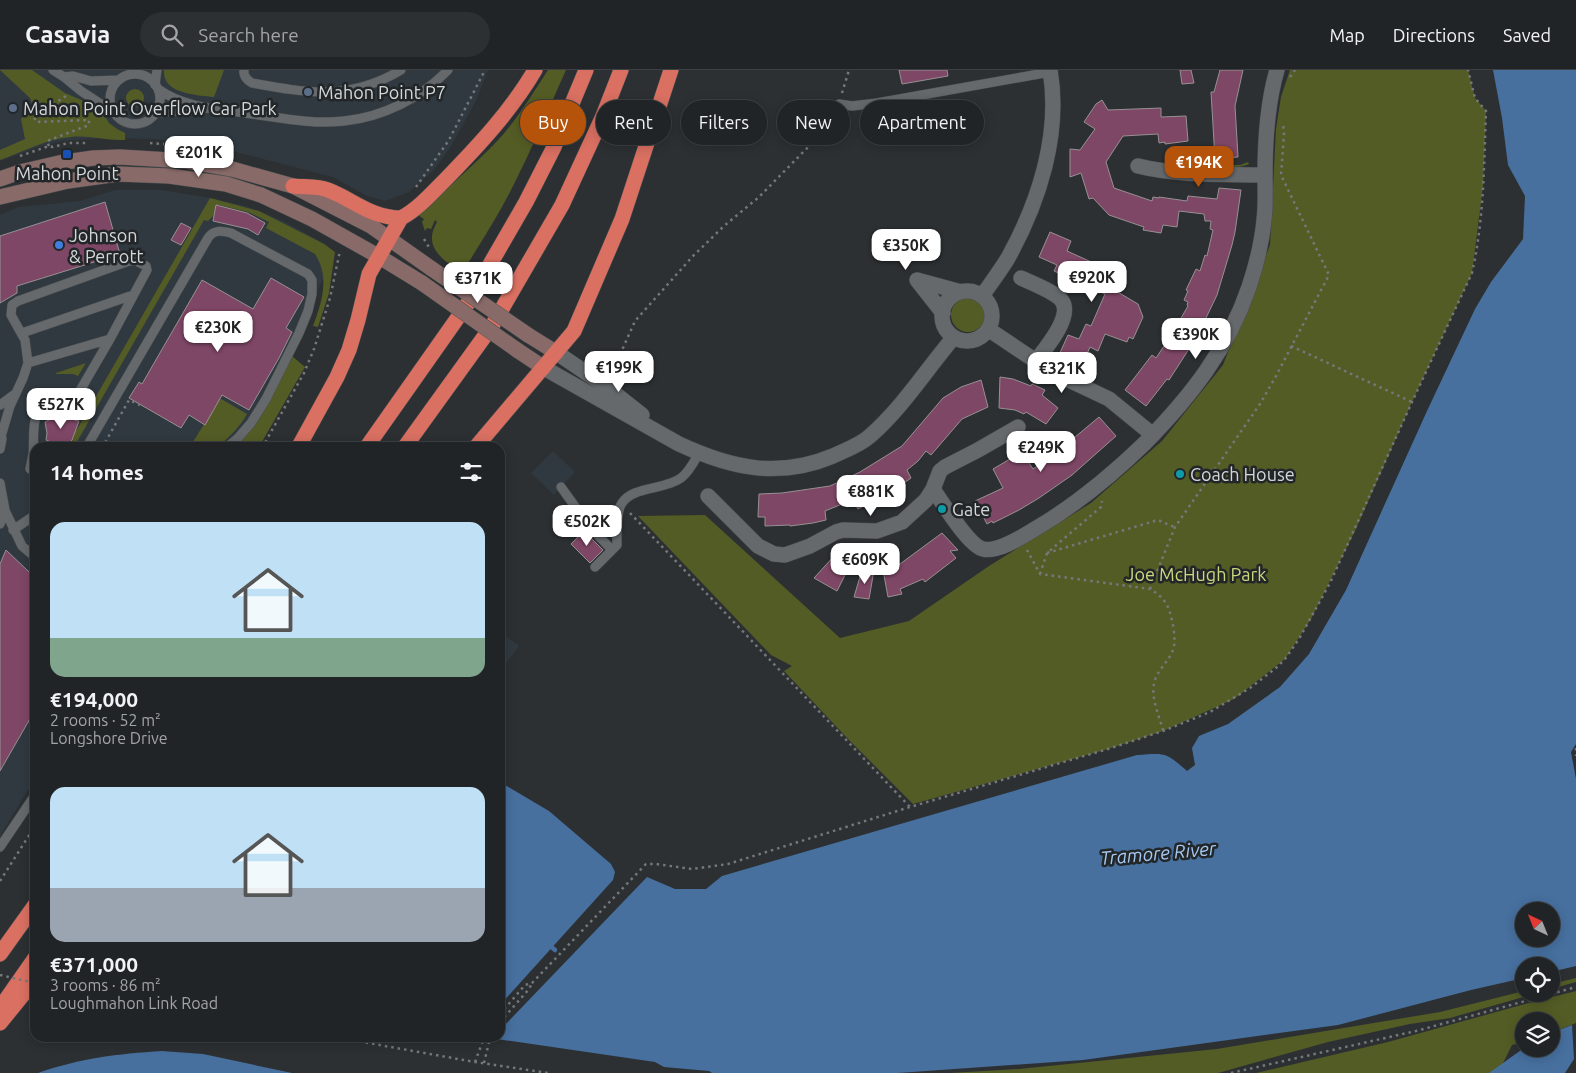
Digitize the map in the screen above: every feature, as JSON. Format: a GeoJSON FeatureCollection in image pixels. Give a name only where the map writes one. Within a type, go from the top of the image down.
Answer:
{"type":"FeatureCollection","features":[{"type":"Feature","properties":{"kind":"highway"},"geometry":{"type":"LineString","coordinates":[[292,186],[326,189],[375,214],[389,218],[401,218],[409,214],[430,195],[482,141],[519,95],[536,70]]}},
{"type":"Feature","properties":{"kind":"highway"},"geometry":{"type":"LineString","coordinates":[[370,442],[466,306],[526,202],[554,147],[586,70]]}},
{"type":"Feature","properties":{"kind":"highway"},"geometry":{"type":"LineString","coordinates":[[408,442],[492,326],[562,205],[603,116],[621,70]]}},
{"type":"Feature","properties":{"kind":"highway"},"geometry":{"type":"LineString","coordinates":[[480,442],[574,331],[622,219],[671,70]]}},
{"type":"Feature","properties":{"kind":"highway"},"geometry":{"type":"LineString","coordinates":[[301,442],[322,406],[349,350],[367,279],[378,256],[401,218]]}},
{"type":"Feature","properties":{"kind":"highway"},"geometry":{"type":"LineString","coordinates":[[19,926],[30,907]]}},
{"type":"Feature","properties":{"kind":"highway"},"geometry":{"type":"LineString","coordinates":[[0,954],[30,912]]}},
{"type":"Feature","properties":{"kind":"highway"},"geometry":{"type":"LineString","coordinates":[[0,1008],[30,965]]}},
{"type":"Feature","properties":{"kind":"highway"},"geometry":{"type":"LineString","coordinates":[[0,1024],[30,988]]}},
{"type":"Feature","properties":{"kind":"main road"},"geometry":{"type":"LineString","coordinates":[[0,179],[20,172],[59,163],[93,158],[128,157],[187,161],[232,170],[292,186],[364,222],[389,237],[528,335],[557,353]]}},
{"type":"Feature","properties":{"kind":"main road"},"geometry":{"type":"LineString","coordinates":[[0,197],[68,181],[118,174],[189,178],[226,184],[261,195],[312,219],[378,256],[422,283],[544,368]]}},
{"type":"Feature","properties":{"kind":"street"},"geometry":{"type":"LineString","coordinates":[[933,489],[976,546],[983,550],[993,549],[1020,538],[1064,512],[1102,482],[1153,435],[1189,395],[1218,354],[1242,306],[1258,254],[1264,221],[1269,107],[1277,70]]}},
{"type":"Feature","properties":{"kind":"street"},"geometry":{"type":"LineString","coordinates":[[982,296],[1016,242],[1042,179],[1049,150],[1052,125],[1053,98],[1050,71]]}},
{"type":"Feature","properties":{"kind":"street"},"geometry":{"type":"LineString","coordinates":[[1138,166],[1156,170],[1189,173],[1265,175]]}},
{"type":"Feature","properties":{"kind":"street"},"geometry":{"type":"LineString","coordinates":[[1022,278],[1057,296],[1062,301],[1064,307],[1064,316],[1061,323],[1036,362]]}},
{"type":"Feature","properties":{"kind":"street"},"geometry":{"type":"LineString","coordinates":[[942,313],[917,280],[961,292]]}},
{"type":"Feature","properties":{"kind":"street"},"geometry":{"type":"LineString","coordinates":[[968,291],[982,296],[992,315],[988,329],[983,335],[970,340],[954,337],[945,328],[943,321],[942,313],[944,306],[954,295],[961,292],[968,291]]}},
{"type":"Feature","properties":{"kind":"street"},"geometry":{"type":"LineString","coordinates":[[988,329],[1036,362],[1062,377],[1109,399],[1153,435]]}},
{"type":"Feature","properties":{"kind":"street"},"geometry":{"type":"LineString","coordinates":[[544,368],[678,444],[729,464],[776,468],[812,463],[847,450],[868,437],[890,416],[954,337]]}},
{"type":"Feature","properties":{"kind":"street"},"geometry":{"type":"LineString","coordinates":[[557,353],[604,385],[678,444]]}},
{"type":"Feature","properties":{"kind":"street"},"geometry":{"type":"LineString","coordinates":[[708,496],[758,546],[774,554],[785,555],[810,546],[843,530],[877,532],[902,522],[917,510],[933,489],[940,471],[1018,427]]}},
{"type":"Feature","properties":{"kind":"lane"},"geometry":{"type":"LineString","coordinates":[[53,70],[113,112],[119,119],[126,123],[134,124],[143,123],[150,119],[156,113],[159,106],[160,99],[151,79],[132,72],[119,80],[111,91],[110,98],[113,112]]}},
{"type":"Feature","properties":{"kind":"lane"},"geometry":{"type":"LineString","coordinates":[[156,87],[157,70]]}},
{"type":"Feature","properties":{"kind":"lane"},"geometry":{"type":"LineString","coordinates":[[244,70],[247,79],[252,83],[329,93],[358,89],[401,70]]}},
{"type":"Feature","properties":{"kind":"lane"},"geometry":{"type":"LineString","coordinates":[[156,87],[175,99],[212,108],[303,120],[343,122],[374,116],[398,106],[429,87],[448,70]]}},
{"type":"Feature","properties":{"kind":"lane"},"geometry":{"type":"LineString","coordinates":[[850,106],[877,103],[1050,71]]}},
{"type":"Feature","properties":{"kind":"lane"},"geometry":{"type":"LineString","coordinates":[[64,78],[73,76],[91,81],[119,80]]}},
{"type":"Feature","properties":{"kind":"lane"},"geometry":{"type":"LineString","coordinates":[[156,113],[212,108]]}},
{"type":"Feature","properties":{"kind":"lane"},"geometry":{"type":"LineString","coordinates":[[89,442],[208,238],[211,234],[222,231],[231,233],[308,274],[312,280],[308,311],[299,333],[266,399],[245,430],[232,442]]}},
{"type":"Feature","properties":{"kind":"lane"},"geometry":{"type":"LineString","coordinates":[[0,449],[1,431],[28,363],[27,347],[22,333],[11,315],[12,305],[18,301],[129,261],[142,263],[146,266],[147,270],[78,394],[69,399],[52,401],[46,404],[36,415],[33,442]]}},
{"type":"Feature","properties":{"kind":"lane"},"geometry":{"type":"LineString","coordinates":[[22,333],[133,295]]}},
{"type":"Feature","properties":{"kind":"lane"},"geometry":{"type":"LineString","coordinates":[[28,363],[110,339]]}},
{"type":"Feature","properties":{"kind":"lane"},"geometry":{"type":"LineString","coordinates":[[0,405],[16,394]]}},
{"type":"Feature","properties":{"kind":"lane"},"geometry":{"type":"LineString","coordinates":[[594,567],[616,545],[621,503],[628,496],[674,483],[682,478],[699,453]]}},
{"type":"Feature","properties":{"kind":"lane"},"geometry":{"type":"LineString","coordinates":[[0,483],[5,510],[0,524]]}},
{"type":"Feature","properties":{"kind":"lane"},"geometry":{"type":"LineString","coordinates":[[561,487],[589,526],[612,550]]}},
{"type":"Feature","properties":{"kind":"lane"},"geometry":{"type":"LineString","coordinates":[[0,500],[13,530],[30,553]]}},
{"type":"Feature","properties":{"kind":"lane"},"geometry":{"type":"LineString","coordinates":[[13,530],[30,518]]}},
{"type":"Feature","properties":{"kind":"lane"},"geometry":{"type":"LineString","coordinates":[[0,847],[30,802]]}},
{"type":"Feature","properties":{"kind":"path"},"geometry":{"type":"LineString","coordinates":[[414,192],[449,140],[485,70]]}},
{"type":"Feature","properties":{"kind":"path"},"geometry":{"type":"LineString","coordinates":[[840,100],[849,70]]}},
{"type":"Feature","properties":{"kind":"path"},"geometry":{"type":"LineString","coordinates":[[1288,84],[1295,70]]}},
{"type":"Feature","properties":{"kind":"path"},"geometry":{"type":"LineString","coordinates":[[505,1016],[532,983],[646,864],[692,869],[728,864],[910,807],[1108,749],[1210,712],[1234,699],[1267,676],[1285,659],[1303,632],[1330,583],[1412,402],[1466,290],[1472,273],[1476,256],[1483,190],[1486,111],[1475,98],[1468,70]]}},
{"type":"Feature","properties":{"kind":"path"},"geometry":{"type":"LineString","coordinates":[[14,159],[49,146],[47,141],[90,124],[89,120],[36,122],[34,117],[70,93],[64,89]]}},
{"type":"Feature","properties":{"kind":"path"},"geometry":{"type":"LineString","coordinates":[[1150,588],[1175,527],[1260,404],[1328,275],[1281,175],[1284,134],[1282,121]]}},
{"type":"Feature","properties":{"kind":"path"},"geometry":{"type":"LineString","coordinates":[[604,385],[635,321],[711,238],[760,197],[810,145]]}},
{"type":"Feature","properties":{"kind":"path"},"geometry":{"type":"LineString","coordinates":[[265,442],[304,373],[314,349],[330,298],[340,251],[346,238]]}},
{"type":"Feature","properties":{"kind":"path"},"geometry":{"type":"LineString","coordinates":[[1291,346],[1412,402]]}},
{"type":"Feature","properties":{"kind":"path"},"geometry":{"type":"LineString","coordinates":[[105,442],[129,400],[140,405]]}},
{"type":"Feature","properties":{"kind":"path"},"geometry":{"type":"LineString","coordinates":[[1040,574],[1047,553],[1101,507],[1102,482]]}},
{"type":"Feature","properties":{"kind":"path"},"geometry":{"type":"LineString","coordinates":[[621,503],[910,807]]}},
{"type":"Feature","properties":{"kind":"path"},"geometry":{"type":"LineString","coordinates":[[1047,553],[1158,520],[1175,527]]}},
{"type":"Feature","properties":{"kind":"path"},"geometry":{"type":"LineString","coordinates":[[1020,538],[1040,574]]}},
{"type":"Feature","properties":{"kind":"path"},"geometry":{"type":"LineString","coordinates":[[1040,574],[1150,588],[1163,599],[1167,606],[1175,640],[1174,649],[1155,677],[1153,688],[1156,708],[1163,730]]}},
{"type":"Feature","properties":{"kind":"path"},"geometry":{"type":"LineString","coordinates":[[1576,748],[1576,756]]}},
{"type":"Feature","properties":{"kind":"path"},"geometry":{"type":"LineString","coordinates":[[0,881],[30,834]]}},
{"type":"Feature","properties":{"kind":"path"},"geometry":{"type":"LineString","coordinates":[[0,975],[30,981]]}},
{"type":"Feature","properties":{"kind":"path"},"geometry":{"type":"LineString","coordinates":[[505,1008],[525,985],[532,983]]}},
{"type":"Feature","properties":{"kind":"path"},"geometry":{"type":"LineString","coordinates":[[1560,991],[1576,987]]}},
{"type":"Feature","properties":{"kind":"path"},"geometry":{"type":"LineString","coordinates":[[1231,1073],[1416,1031],[1522,1002]]}},
{"type":"Feature","properties":{"kind":"path"},"geometry":{"type":"LineString","coordinates":[[362,1042],[548,1073]]}},
{"type":"Feature","properties":{"kind":"path"},"geometry":{"type":"LineString","coordinates":[[475,1062],[482,1042]]}},
{"type":"Feature","properties":{"kind":"path"},"geometry":{"type":"LineString","coordinates":[[484,1063],[489,1042]]}},
{"type":"Feature","properties":{"kind":"shaded area","name":"Mahon Point"},"geometry":{"type":"Polygon","coordinates":[[[0,70],[488,70],[476,101],[450,148],[433,171],[409,192],[385,201],[367,196],[333,177],[200,143],[153,139],[105,138],[63,141],[41,146],[0,161],[0,70]]]}},
{"type":"Feature","properties":{"kind":"shaded area"},"geometry":{"type":"Polygon","coordinates":[[[115,190],[162,190],[246,206],[283,221],[327,245],[330,264],[308,311],[239,442],[30,442],[30,786],[0,836],[0,215],[18,207],[80,201],[115,190]]]}},
{"type":"Feature","properties":{"kind":"shaded area"},"geometry":{"type":"Polygon","coordinates":[[[553,451],[575,472],[554,495],[531,473],[553,451]]]}},
{"type":"Feature","properties":{"kind":"shaded area"},"geometry":{"type":"Polygon","coordinates":[[[505,636],[519,646],[505,662],[505,636]]]}},
{"type":"Feature","properties":{"kind":"green space"},"geometry":{"type":"Polygon","coordinates":[[[0,70],[32,70],[65,93],[93,105],[104,115],[109,123],[125,133],[125,140],[84,137],[62,138],[0,160],[0,150],[25,139],[21,119],[32,104],[30,98],[0,70]]]}},
{"type":"Feature","properties":{"kind":"green space"},"geometry":{"type":"Polygon","coordinates":[[[164,70],[224,70],[214,97],[190,94],[174,89],[165,78],[164,70]]]}},
{"type":"Feature","properties":{"kind":"green space"},"geometry":{"type":"Polygon","coordinates":[[[548,70],[566,70],[552,100],[528,100],[548,70]]]}},
{"type":"Feature","properties":{"kind":"green space","name":"Joe McHugh Park"},"geometry":{"type":"Polygon","coordinates":[[[1290,70],[1468,70],[1475,98],[1486,111],[1483,186],[1472,273],[1355,531],[1311,619],[1285,659],[1234,699],[1163,731],[1108,749],[913,804],[784,671],[792,666],[771,655],[638,516],[705,515],[840,638],[909,621],[989,566],[1091,503],[1162,441],[1223,365],[1270,245],[1276,129],[1281,97],[1290,70]]]}},
{"type":"Feature","properties":{"kind":"green space"},"geometry":{"type":"Polygon","coordinates":[[[131,89],[139,89],[144,94],[142,105],[131,107],[126,102],[126,94],[131,89]]]}},
{"type":"Feature","properties":{"kind":"green space"},"geometry":{"type":"Polygon","coordinates":[[[520,112],[520,145],[532,145],[511,190],[462,273],[442,258],[435,249],[432,235],[437,222],[435,220],[431,229],[427,228],[425,231],[422,222],[424,219],[418,215],[480,159],[520,112]]]}},
{"type":"Feature","properties":{"kind":"green space"},"geometry":{"type":"Polygon","coordinates":[[[1248,162],[1249,164],[1244,166],[1228,168],[1187,166],[1187,164],[1240,165],[1248,162]]]}},
{"type":"Feature","properties":{"kind":"green space"},"geometry":{"type":"Polygon","coordinates":[[[210,198],[259,211],[324,244],[335,252],[329,293],[318,327],[313,326],[323,290],[320,263],[315,254],[266,228],[269,222],[248,212],[218,205],[213,216],[208,221],[204,220],[77,442],[69,442],[210,198]]]}},
{"type":"Feature","properties":{"kind":"green space"},"geometry":{"type":"Polygon","coordinates":[[[968,298],[980,303],[985,315],[980,327],[968,332],[956,327],[951,315],[956,303],[968,298]]]}},
{"type":"Feature","properties":{"kind":"green space"},"geometry":{"type":"Polygon","coordinates":[[[292,356],[305,367],[262,442],[237,442],[292,356]]]}},
{"type":"Feature","properties":{"kind":"green space"},"geometry":{"type":"Polygon","coordinates":[[[86,363],[78,376],[73,374],[56,374],[56,373],[86,363]]]}},
{"type":"Feature","properties":{"kind":"green space"},"geometry":{"type":"Polygon","coordinates":[[[220,399],[247,414],[234,432],[223,442],[193,442],[220,399]]]}},
{"type":"Feature","properties":{"kind":"green space"},"geometry":{"type":"Polygon","coordinates":[[[1576,978],[1576,982],[1560,986],[1560,982],[1576,978]]]}},
{"type":"Feature","properties":{"kind":"green space"},"geometry":{"type":"Polygon","coordinates":[[[1576,991],[1576,1023],[1560,1029],[1560,1012],[1515,1012],[1515,1044],[1512,1045],[1497,1073],[1256,1073],[1388,1042],[1533,1002],[1560,1002],[1560,995],[1576,991]]]}},
{"type":"Feature","properties":{"kind":"green space"},"geometry":{"type":"Polygon","coordinates":[[[1515,993],[1515,999],[1450,1018],[1410,1024],[1328,1042],[1218,1073],[950,1073],[1019,1069],[1217,1049],[1440,1012],[1515,993]]]}},
{"type":"Feature","properties":{"kind":"water","name":"Tramore River"},"geometry":{"type":"Polygon","coordinates":[[[1493,70],[1576,70],[1576,744],[1571,752],[1576,779],[1576,966],[1560,970],[1560,957],[1515,957],[1515,980],[1338,1025],[1083,1060],[898,1073],[712,1073],[709,1071],[664,1067],[655,1062],[505,1040],[505,1025],[647,877],[675,889],[706,889],[722,876],[1137,755],[1165,755],[1187,771],[1195,765],[1192,748],[1199,736],[1228,724],[1280,687],[1309,654],[1346,590],[1475,309],[1491,282],[1523,239],[1525,196],[1508,165],[1493,70]]]}},
{"type":"Feature","properties":{"kind":"water"},"geometry":{"type":"Polygon","coordinates":[[[505,785],[549,811],[611,864],[615,872],[613,880],[505,999],[505,785]]]}},
{"type":"Feature","properties":{"kind":"water"},"geometry":{"type":"Polygon","coordinates":[[[1572,1025],[1574,1059],[1565,1073],[1489,1073],[1515,1054],[1515,1057],[1560,1057],[1560,1030],[1572,1025]]]}},
{"type":"Feature","properties":{"kind":"water"},"geometry":{"type":"Polygon","coordinates":[[[162,1051],[203,1054],[292,1073],[38,1073],[99,1058],[162,1051]]]}},
{"type":"Feature","properties":{"kind":"building"},"geometry":{"type":"Polygon","coordinates":[[[899,70],[947,70],[948,76],[902,84],[899,70]]]}},
{"type":"Feature","properties":{"kind":"building"},"geometry":{"type":"Polygon","coordinates":[[[1180,70],[1191,70],[1194,83],[1182,84],[1180,70]]]}},
{"type":"Feature","properties":{"kind":"building"},"geometry":{"type":"Polygon","coordinates":[[[1220,70],[1243,70],[1235,106],[1238,157],[1215,159],[1211,92],[1214,92],[1220,70]]]}},
{"type":"Feature","properties":{"kind":"building"},"geometry":{"type":"Polygon","coordinates":[[[1102,100],[1108,110],[1161,108],[1161,117],[1186,116],[1188,141],[1165,144],[1165,142],[1159,143],[1158,134],[1123,136],[1106,162],[1114,188],[1152,201],[1153,197],[1187,201],[1188,196],[1217,199],[1219,188],[1241,190],[1235,232],[1217,295],[1206,320],[1189,349],[1169,380],[1167,379],[1146,406],[1125,390],[1152,355],[1156,358],[1188,306],[1188,302],[1184,300],[1188,291],[1186,290],[1196,269],[1200,271],[1205,255],[1207,256],[1213,230],[1210,229],[1211,221],[1205,221],[1204,214],[1179,211],[1177,227],[1163,225],[1161,233],[1143,230],[1144,227],[1109,215],[1093,198],[1089,199],[1081,173],[1070,177],[1070,149],[1080,150],[1095,129],[1084,122],[1096,104],[1102,100]]]}},
{"type":"Feature","properties":{"kind":"building","name":"Johnson & Perrott"},"geometry":{"type":"Polygon","coordinates":[[[105,202],[120,254],[17,286],[17,293],[0,303],[0,236],[105,202]]]}},
{"type":"Feature","properties":{"kind":"building"},"geometry":{"type":"Polygon","coordinates":[[[216,205],[247,213],[265,223],[258,235],[248,229],[213,221],[216,205]]]}},
{"type":"Feature","properties":{"kind":"building"},"geometry":{"type":"Polygon","coordinates":[[[181,223],[191,228],[181,245],[171,240],[181,223]]]}},
{"type":"Feature","properties":{"kind":"building"},"geometry":{"type":"Polygon","coordinates":[[[1050,232],[1071,241],[1067,251],[1098,265],[1092,277],[1138,304],[1143,317],[1133,339],[1129,337],[1127,342],[1105,334],[1098,351],[1090,347],[1080,370],[1068,365],[1070,361],[1059,355],[1068,335],[1079,339],[1086,324],[1091,326],[1105,294],[1054,271],[1057,265],[1039,257],[1050,232]]]}},
{"type":"Feature","properties":{"kind":"building"},"geometry":{"type":"Polygon","coordinates":[[[271,278],[304,297],[286,328],[292,332],[249,410],[222,395],[205,425],[189,415],[181,428],[129,398],[139,382],[142,384],[202,280],[253,309],[271,278]]]}},
{"type":"Feature","properties":{"kind":"building"},"geometry":{"type":"Polygon","coordinates":[[[1000,377],[1013,379],[1031,386],[1032,384],[1045,390],[1042,395],[1058,408],[1046,424],[1026,412],[1024,414],[1015,410],[999,408],[1000,377]]]}},
{"type":"Feature","properties":{"kind":"building"},"geometry":{"type":"Polygon","coordinates":[[[981,380],[988,407],[962,419],[931,455],[926,451],[907,470],[911,478],[897,488],[858,509],[853,501],[825,511],[826,520],[813,523],[790,526],[765,526],[765,517],[758,517],[759,494],[782,493],[830,486],[860,472],[902,446],[943,398],[961,387],[981,380]]]}},
{"type":"Feature","properties":{"kind":"building"},"geometry":{"type":"Polygon","coordinates":[[[63,413],[71,419],[79,421],[70,442],[51,442],[46,440],[45,422],[63,413]]]}},
{"type":"Feature","properties":{"kind":"building"},"geometry":{"type":"Polygon","coordinates":[[[1099,417],[1116,436],[1072,475],[1039,498],[993,523],[992,521],[987,524],[975,501],[1003,488],[993,469],[1022,452],[1033,469],[1056,453],[1099,417]]]}},
{"type":"Feature","properties":{"kind":"building"},"geometry":{"type":"Polygon","coordinates":[[[584,531],[603,550],[590,563],[571,544],[584,531]]]}},
{"type":"Feature","properties":{"kind":"building"},"geometry":{"type":"Polygon","coordinates":[[[942,533],[958,550],[950,551],[956,558],[925,582],[923,579],[900,589],[902,594],[888,597],[883,570],[900,564],[942,533]]]}},
{"type":"Feature","properties":{"kind":"building"},"geometry":{"type":"Polygon","coordinates":[[[6,550],[30,572],[30,719],[0,771],[0,564],[6,550]]]}},
{"type":"Feature","properties":{"kind":"building"},"geometry":{"type":"Polygon","coordinates":[[[835,555],[850,565],[837,591],[814,578],[835,555]]]}},
{"type":"Feature","properties":{"kind":"building"},"geometry":{"type":"Polygon","coordinates":[[[862,570],[874,570],[869,599],[854,597],[862,570]]]}},
{"type":"Feature","properties":{"kind":"waterway"},"geometry":{"type":"LineString","coordinates":[[548,944],[555,950]]}},
{"type":"Feature","properties":{"kind":"place","name":"Mahon Point P7"},"geometry":{"type":"Point","coordinates":[308,92]}},
{"type":"Feature","properties":{"kind":"place","name":"Mahon Point Overflow Car Park"},"geometry":{"type":"Point","coordinates":[13,108]}},
{"type":"Feature","properties":{"kind":"place","name":"Mahon Point"},"geometry":{"type":"Point","coordinates":[67,154]}},
{"type":"Feature","properties":{"kind":"place","name":"Johnson & Perrott"},"geometry":{"type":"Point","coordinates":[59,245]}},
{"type":"Feature","properties":{"kind":"place","name":"Coach House"},"geometry":{"type":"Point","coordinates":[1180,474]}},
{"type":"Feature","properties":{"kind":"place","name":"Gate"},"geometry":{"type":"Point","coordinates":[942,509]}}]}
